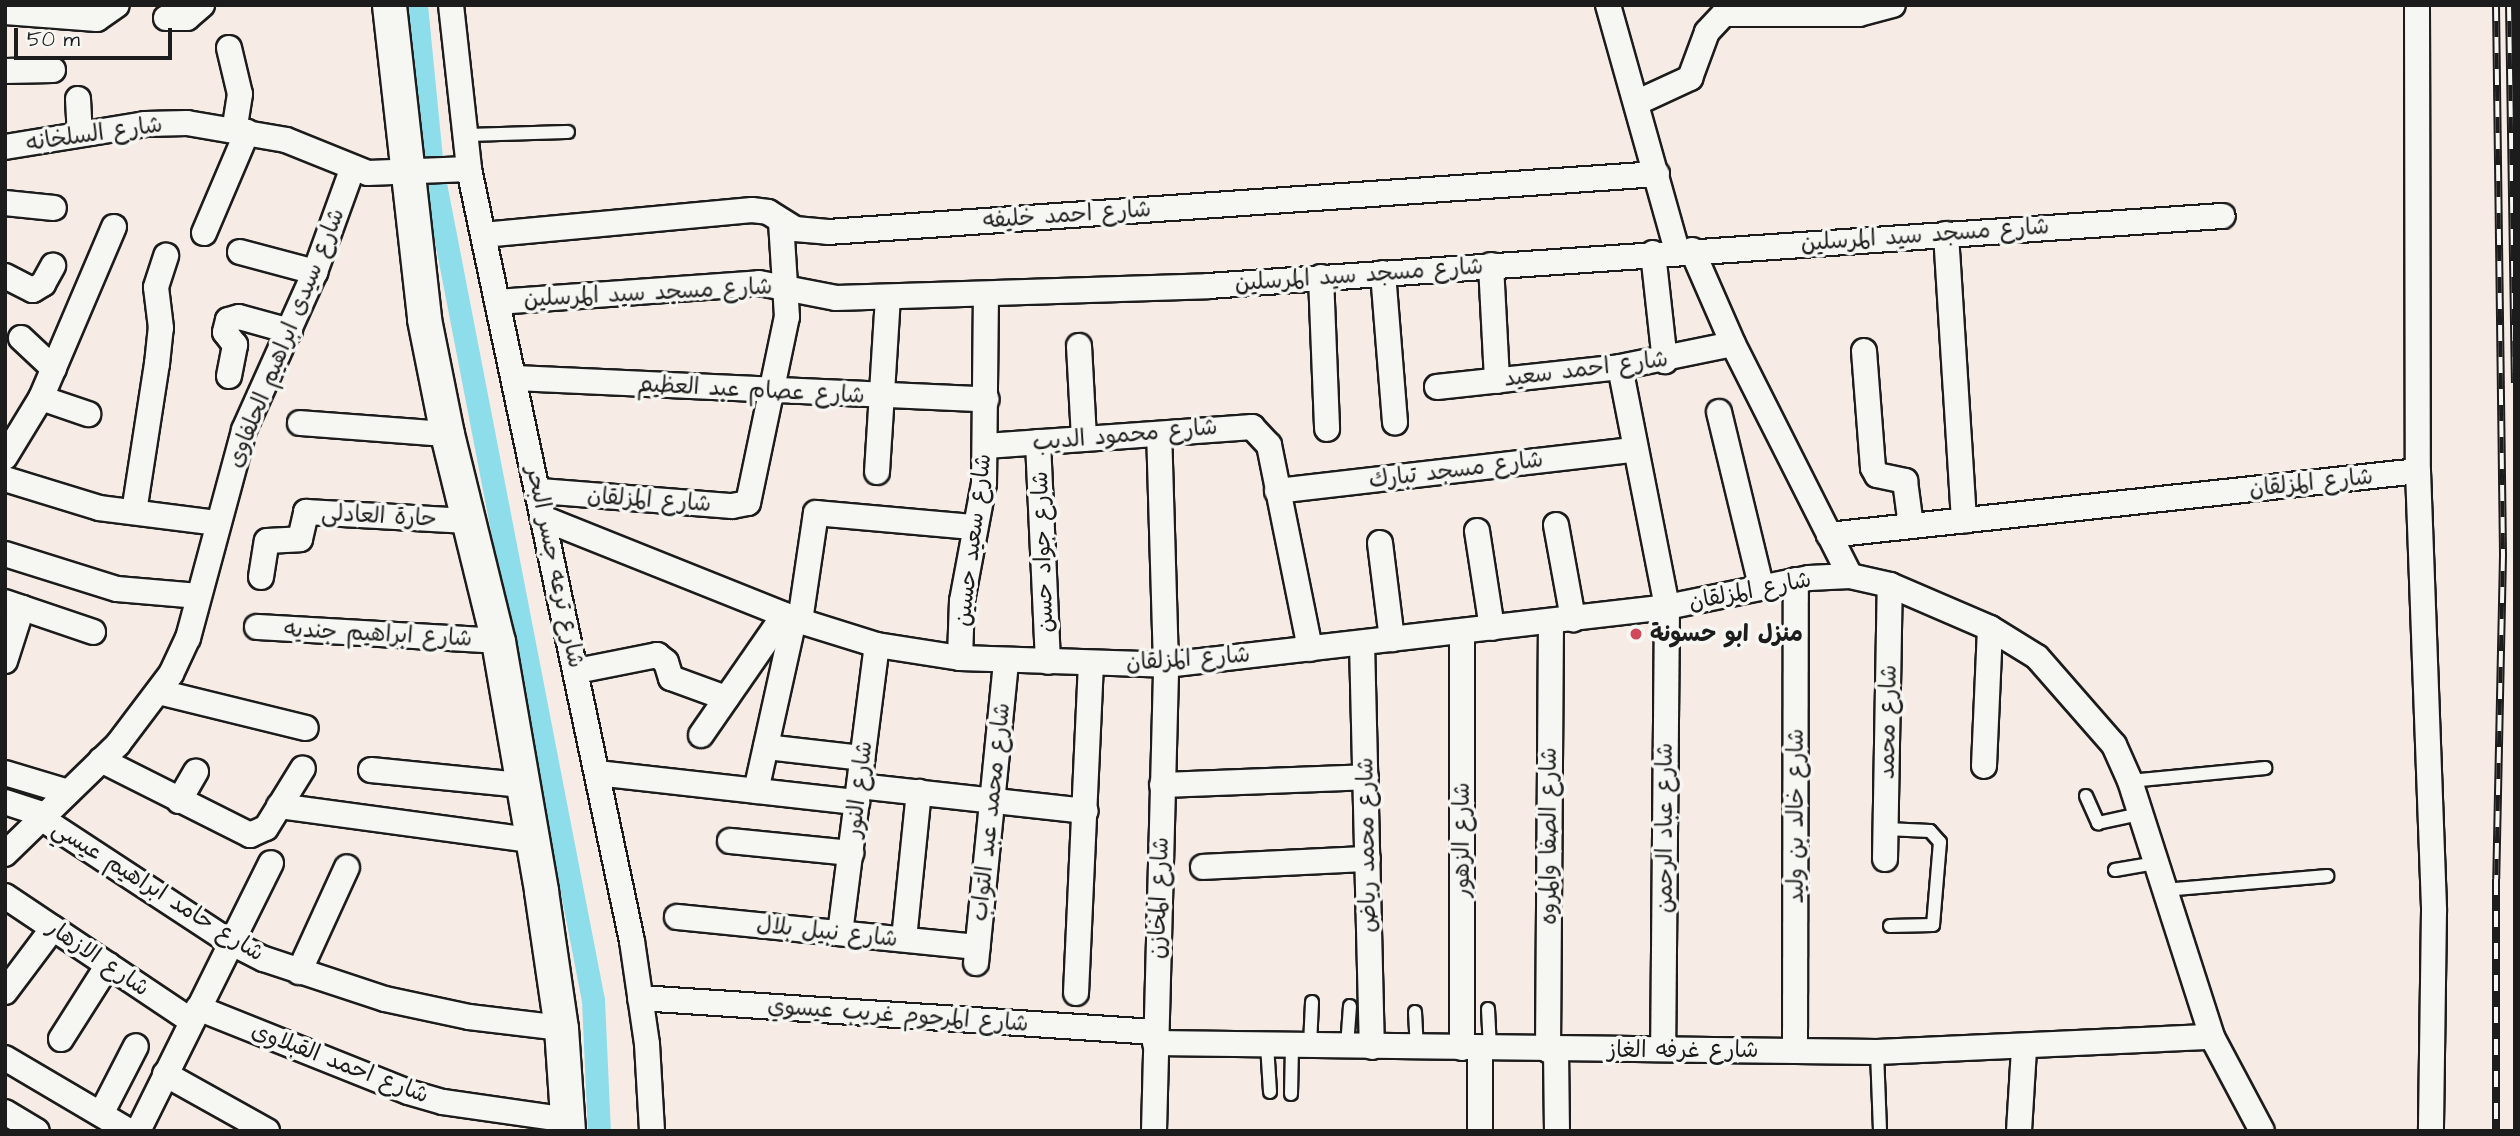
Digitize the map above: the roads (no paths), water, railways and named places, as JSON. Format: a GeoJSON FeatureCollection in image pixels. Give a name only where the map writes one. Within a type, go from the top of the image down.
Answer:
{"type":"FeatureCollection","features":[{"type":"Feature","properties":{"kind":"street"},"geometry":{"type":"LineString","coordinates":[[5,12],[97,19],[117,5]]}},
{"type":"Feature","properties":{"kind":"street"},"geometry":{"type":"LineString","coordinates":[[166,18],[187,18],[202,5]]}},
{"type":"Feature","properties":{"kind":"street"},"geometry":{"type":"LineString","coordinates":[[389,5],[410,172],[424,319],[447,434],[498,641],[561,1028],[568,1125]]}},
{"type":"Feature","properties":{"kind":"street","name":"شارع ترعه جسر البحر"},"geometry":{"type":"LineString","coordinates":[[452,5],[466,135],[463,169],[483,235],[516,378],[577,671],[640,998],[652,1131]]}},
{"type":"Feature","properties":{"kind":"street"},"geometry":{"type":"LineString","coordinates":[[1608,5],[1657,174],[1674,251],[1665,361]]}},
{"type":"Feature","properties":{"kind":"street"},"geometry":{"type":"LineString","coordinates":[[1636,103],[1690,78],[1707,32],[1724,14],[1859,14],[1893,5]]}},
{"type":"Feature","properties":{"kind":"street"},"geometry":{"type":"LineString","coordinates":[[2417,5],[2418,471],[2434,911],[2431,1131]]}},
{"type":"Feature","properties":{"kind":"street"},"geometry":{"type":"LineString","coordinates":[[204,233],[241,131],[240,94],[229,48]]}},
{"type":"Feature","properties":{"kind":"street"},"geometry":{"type":"LineString","coordinates":[[5,71],[53,70]]}},
{"type":"Feature","properties":{"kind":"street"},"geometry":{"type":"LineString","coordinates":[[78,99],[80,134]]}},
{"type":"Feature","properties":{"kind":"street","name":"شارع السلخانه"},"geometry":{"type":"LineString","coordinates":[[5,147],[145,124],[187,123],[286,140],[352,170],[410,172],[463,169]]}},
{"type":"Feature","properties":{"kind":"street","name":"شارع سيدى ابراهيم الحلفاوى"},"geometry":{"type":"LineString","coordinates":[[5,854],[101,760],[159,692],[188,638],[244,430],[315,272],[352,170]]}},
{"type":"Feature","properties":{"kind":"street","name":"شارع احمد خليفه"},"geometry":{"type":"LineString","coordinates":[[483,235],[752,210],[768,212],[794,229],[828,232],[1657,174]]}},
{"type":"Feature","properties":{"kind":"street"},"geometry":{"type":"LineString","coordinates":[[5,203],[54,208]]}},
{"type":"Feature","properties":{"kind":"street","name":"شارع مسجد سيد المرسلين"},"geometry":{"type":"LineString","coordinates":[[497,302],[759,283],[787,287],[818,297],[986,295],[1321,277],[2222,216]]}},
{"type":"Feature","properties":{"kind":"street"},"geometry":{"type":"LineString","coordinates":[[771,391],[782,355],[787,287],[781,221]]}},
{"type":"Feature","properties":{"kind":"street"},"geometry":{"type":"LineString","coordinates":[[5,457],[41,398],[114,227]]}},
{"type":"Feature","properties":{"kind":"street"},"geometry":{"type":"LineString","coordinates":[[1946,233],[1964,520]]}},
{"type":"Feature","properties":{"kind":"street"},"geometry":{"type":"LineString","coordinates":[[1674,251],[1733,344],[1850,576]]}},
{"type":"Feature","properties":{"kind":"street"},"geometry":{"type":"LineString","coordinates":[[240,253],[315,272]]}},
{"type":"Feature","properties":{"kind":"street"},"geometry":{"type":"LineString","coordinates":[[134,512],[161,328],[156,287],[166,256]]}},
{"type":"Feature","properties":{"kind":"street"},"geometry":{"type":"LineString","coordinates":[[1492,265],[1497,381]]}},
{"type":"Feature","properties":{"kind":"street"},"geometry":{"type":"LineString","coordinates":[[5,276],[33,290],[53,266]]}},
{"type":"Feature","properties":{"kind":"street"},"geometry":{"type":"LineString","coordinates":[[1383,273],[1395,423]]}},
{"type":"Feature","properties":{"kind":"street"},"geometry":{"type":"LineString","coordinates":[[1321,277],[1327,429]]}},
{"type":"Feature","properties":{"kind":"street","name":"شارع سعيد حسين"},"geometry":{"type":"LineString","coordinates":[[960,658],[962,601],[986,446],[986,295]]}},
{"type":"Feature","properties":{"kind":"street"},"geometry":{"type":"LineString","coordinates":[[877,472],[888,297]]}},
{"type":"Feature","properties":{"kind":"street"},"geometry":{"type":"LineString","coordinates":[[229,376],[235,345],[225,332],[228,320],[239,317],[290,331]]}},
{"type":"Feature","properties":{"kind":"street"},"geometry":{"type":"LineString","coordinates":[[21,338],[54,369]]}},
{"type":"Feature","properties":{"kind":"street","name":"شارع احمد سعيد"},"geometry":{"type":"LineString","coordinates":[[1437,387],[1665,361],[1733,344]]}},
{"type":"Feature","properties":{"kind":"street"},"geometry":{"type":"LineString","coordinates":[[1079,346],[1084,439]]}},
{"type":"Feature","properties":{"kind":"street"},"geometry":{"type":"LineString","coordinates":[[1864,351],[1873,468],[1877,475],[1905,481],[1911,526]]}},
{"type":"Feature","properties":{"kind":"street","name":"شارع عباد الرحمن"},"geometry":{"type":"LineString","coordinates":[[1620,367],[1634,450],[1667,607],[1663,1049]]}},
{"type":"Feature","properties":{"kind":"street","name":"شارع عصام عبد العظيم"},"geometry":{"type":"LineString","coordinates":[[516,378],[986,399]]}},
{"type":"Feature","properties":{"kind":"street","name":"شارع المزلقان"},"geometry":{"type":"LineString","coordinates":[[540,491],[732,506],[748,503],[753,494],[771,391]]}},
{"type":"Feature","properties":{"kind":"street"},"geometry":{"type":"LineString","coordinates":[[41,398],[88,414]]}},
{"type":"Feature","properties":{"kind":"street"},"geometry":{"type":"LineString","coordinates":[[1719,412],[1762,585]]}},
{"type":"Feature","properties":{"kind":"street"},"geometry":{"type":"LineString","coordinates":[[300,423],[447,434]]}},
{"type":"Feature","properties":{"kind":"street","name":"شارع محمود الديب"},"geometry":{"type":"LineString","coordinates":[[986,446],[1159,434],[1238,425],[1262,434],[1269,445],[1277,491]]}},
{"type":"Feature","properties":{"kind":"street","name":"شارع المخازن"},"geometry":{"type":"LineString","coordinates":[[1154,1131],[1166,665],[1159,434]]}},
{"type":"Feature","properties":{"kind":"street","name":"شارع جواد حسن"},"geometry":{"type":"LineString","coordinates":[[1038,442],[1048,662]]}},
{"type":"Feature","properties":{"kind":"street","name":"شارع مسجد تبارك"},"geometry":{"type":"LineString","coordinates":[[1277,491],[1634,450]]}},
{"type":"Feature","properties":{"kind":"street","name":"شارع المزلقان"},"geometry":{"type":"LineString","coordinates":[[1829,535],[2418,471]]}},
{"type":"Feature","properties":{"kind":"street"},"geometry":{"type":"LineString","coordinates":[[5,479],[59,499],[218,523]]}},
{"type":"Feature","properties":{"kind":"street"},"geometry":{"type":"LineString","coordinates":[[1277,491],[1310,649]]}},
{"type":"Feature","properties":{"kind":"street","name":"حارة العادلى"},"geometry":{"type":"LineString","coordinates":[[261,577],[267,541],[300,539],[306,512],[468,521]]}},
{"type":"Feature","properties":{"kind":"street"},"geometry":{"type":"LineString","coordinates":[[756,791],[816,513],[974,527]]}},
{"type":"Feature","properties":{"kind":"street","name":"شارع المزلقان"},"geometry":{"type":"LineString","coordinates":[[545,519],[793,618],[877,645],[960,658],[1166,665],[1667,607],[1796,580],[1850,576],[1890,585],[1990,628],[2036,657],[2064,684],[2113,745],[2130,781],[2212,1037],[2262,1131]]}},
{"type":"Feature","properties":{"kind":"street","name":"شارع الصفا والمروه"},"geometry":{"type":"LineString","coordinates":[[1556,525],[1562,620],[1552,1050],[1557,1131]]}},
{"type":"Feature","properties":{"kind":"street"},"geometry":{"type":"LineString","coordinates":[[1477,531],[1492,628]]}},
{"type":"Feature","properties":{"kind":"street"},"geometry":{"type":"LineString","coordinates":[[1380,543],[1392,639]]}},
{"type":"Feature","properties":{"kind":"street"},"geometry":{"type":"LineString","coordinates":[[5,554],[117,589],[199,596]]}},
{"type":"Feature","properties":{"kind":"street","name":"شارع خالد بن وليد"},"geometry":{"type":"LineString","coordinates":[[1795,1051],[1796,580]]}},
{"type":"Feature","properties":{"kind":"street","name":"شارع محمد"},"geometry":{"type":"LineString","coordinates":[[1885,859],[1890,585]]}},
{"type":"Feature","properties":{"kind":"street"},"geometry":{"type":"LineString","coordinates":[[5,661],[13,605],[93,632]]}},
{"type":"Feature","properties":{"kind":"street"},"geometry":{"type":"LineString","coordinates":[[701,735],[726,698],[793,618]]}},
{"type":"Feature","properties":{"kind":"street","name":"شارع ابراهيم جنديه"},"geometry":{"type":"LineString","coordinates":[[257,627],[498,641]]}},
{"type":"Feature","properties":{"kind":"street"},"geometry":{"type":"LineString","coordinates":[[1984,766],[1990,628]]}},
{"type":"Feature","properties":{"kind":"street","name":"شارع الزهور"},"geometry":{"type":"LineString","coordinates":[[1462,632],[1480,1131]]}},
{"type":"Feature","properties":{"kind":"street","name":"شارع محمد رياض"},"geometry":{"type":"LineString","coordinates":[[1362,643],[1372,1047]]}},
{"type":"Feature","properties":{"kind":"street","name":"شارع النور"},"geometry":{"type":"LineString","coordinates":[[841,933],[877,645]]}},
{"type":"Feature","properties":{"kind":"street"},"geometry":{"type":"LineString","coordinates":[[577,671],[657,655],[666,662],[671,678],[726,698]]}},
{"type":"Feature","properties":{"kind":"street","name":"شارع محمد عبد التواب"},"geometry":{"type":"LineString","coordinates":[[977,955],[1006,660]]}},
{"type":"Feature","properties":{"kind":"street"},"geometry":{"type":"LineString","coordinates":[[1076,993],[1091,663]]}},
{"type":"Feature","properties":{"kind":"street"},"geometry":{"type":"LineString","coordinates":[[159,692],[306,728]]}},
{"type":"Feature","properties":{"kind":"street"},"geometry":{"type":"LineString","coordinates":[[766,747],[862,758]]}},
{"type":"Feature","properties":{"kind":"street"},"geometry":{"type":"LineString","coordinates":[[101,760],[250,835],[266,828],[303,768]]}},
{"type":"Feature","properties":{"kind":"street"},"geometry":{"type":"LineString","coordinates":[[371,769],[522,785]]}},
{"type":"Feature","properties":{"kind":"street"},"geometry":{"type":"LineString","coordinates":[[179,801],[197,772]]}},
{"type":"Feature","properties":{"kind":"street"},"geometry":{"type":"LineString","coordinates":[[5,773],[68,792]]}},
{"type":"Feature","properties":{"kind":"street"},"geometry":{"type":"LineString","coordinates":[[597,773],[756,791],[858,794],[919,792],[1086,811]]}},
{"type":"Feature","properties":{"kind":"street"},"geometry":{"type":"LineString","coordinates":[[1162,785],[1366,777]]}},
{"type":"Feature","properties":{"kind":"street"},"geometry":{"type":"LineString","coordinates":[[904,940],[919,792]]}},
{"type":"Feature","properties":{"kind":"street","name":"شارع حامد ابراهيم عيسي"},"geometry":{"type":"LineString","coordinates":[[5,802],[43,817],[230,942],[299,972],[385,999],[469,1017],[561,1028]]}},
{"type":"Feature","properties":{"kind":"street"},"geometry":{"type":"LineString","coordinates":[[279,806],[532,840]]}},
{"type":"Feature","properties":{"kind":"street"},"geometry":{"type":"LineString","coordinates":[[730,841],[851,853]]}},
{"type":"Feature","properties":{"kind":"street"},"geometry":{"type":"LineString","coordinates":[[1203,867],[1367,859]]}},
{"type":"Feature","properties":{"kind":"street"},"geometry":{"type":"LineString","coordinates":[[138,1131],[271,863]]}},
{"type":"Feature","properties":{"kind":"street"},"geometry":{"type":"LineString","coordinates":[[299,972],[347,867]]}},
{"type":"Feature","properties":{"kind":"street","name":"شارع الازهار"},"geometry":{"type":"LineString","coordinates":[[5,896],[108,965],[195,1014]]}},
{"type":"Feature","properties":{"kind":"street","name":"شارع نبيل بلال"},"geometry":{"type":"LineString","coordinates":[[677,917],[904,940],[977,955]]}},
{"type":"Feature","properties":{"kind":"street"},"geometry":{"type":"LineString","coordinates":[[5,992],[53,928]]}},
{"type":"Feature","properties":{"kind":"street"},"geometry":{"type":"LineString","coordinates":[[61,1039],[108,965]]}},
{"type":"Feature","properties":{"kind":"street","name":"شارع المرحوم غريب عيسوي"},"geometry":{"type":"LineString","coordinates":[[640,998],[1155,1037]]}},
{"type":"Feature","properties":{"kind":"street","name":"شارع احمد القبلاوى"},"geometry":{"type":"LineString","coordinates":[[195,1014],[408,1092],[452,1104],[568,1125]]}},
{"type":"Feature","properties":{"kind":"street","name":"شارع غرفه الغاز"},"geometry":{"type":"LineString","coordinates":[[1155,1037],[1267,1045],[1877,1052],[2024,1049],[2212,1037]]}},
{"type":"Feature","properties":{"kind":"street"},"geometry":{"type":"LineString","coordinates":[[101,1114],[136,1046]]}},
{"type":"Feature","properties":{"kind":"street"},"geometry":{"type":"LineString","coordinates":[[2019,1131],[2024,1049]]}},
{"type":"Feature","properties":{"kind":"street"},"geometry":{"type":"LineString","coordinates":[[5,1058],[129,1131]]}},
{"type":"Feature","properties":{"kind":"street"},"geometry":{"type":"LineString","coordinates":[[166,1074],[267,1131]]}},
{"type":"Feature","properties":{"kind":"street"},"geometry":{"type":"LineString","coordinates":[[5,1112],[37,1131]]}},
{"type":"Feature","properties":{"kind":"lane"},"geometry":{"type":"LineString","coordinates":[[466,135],[568,132]]}},
{"type":"Feature","properties":{"kind":"lane"},"geometry":{"type":"LineString","coordinates":[[2130,781],[2265,768]]}},
{"type":"Feature","properties":{"kind":"lane"},"geometry":{"type":"LineString","coordinates":[[2086,796],[2098,823],[2140,814]]}},
{"type":"Feature","properties":{"kind":"lane"},"geometry":{"type":"LineString","coordinates":[[1886,829],[1930,831],[1940,842],[1933,925],[1890,926]]}},
{"type":"Feature","properties":{"kind":"lane"},"geometry":{"type":"LineString","coordinates":[[2115,870],[2156,863]]}},
{"type":"Feature","properties":{"kind":"lane"},"geometry":{"type":"LineString","coordinates":[[2164,890],[2327,876]]}},
{"type":"Feature","properties":{"kind":"lane"},"geometry":{"type":"LineString","coordinates":[[1291,1094],[1312,1002]]}},
{"type":"Feature","properties":{"kind":"lane"},"geometry":{"type":"LineString","coordinates":[[1347,1046],[1350,1006]]}},
{"type":"Feature","properties":{"kind":"lane"},"geometry":{"type":"LineString","coordinates":[[1478,1049],[1488,1009]]}},
{"type":"Feature","properties":{"kind":"lane"},"geometry":{"type":"LineString","coordinates":[[1415,1013],[1418,1047]]}},
{"type":"Feature","properties":{"kind":"lane"},"geometry":{"type":"LineString","coordinates":[[1267,1045],[1270,1092]]}},
{"type":"Feature","properties":{"kind":"lane"},"geometry":{"type":"LineString","coordinates":[[1877,1052],[1880,1131]]}},
{"type":"Feature","properties":{"kind":"waterway"},"geometry":{"type":"LineString","coordinates":[[416,5],[432,168],[593,1000],[599,1131]]}},
{"type":"Feature","properties":{"kind":"railway"},"geometry":{"type":"LineString","coordinates":[[2496,5],[2503,555],[2496,879],[2496,1131]]}},
{"type":"Feature","properties":{"kind":"railway"},"geometry":{"type":"LineString","coordinates":[[2509,5],[2515,383]]}},
{"type":"Feature","properties":{"kind":"place","name":"منزل ابو حسونة"},"geometry":{"type":"Point","coordinates":[1636,634]}}]}
